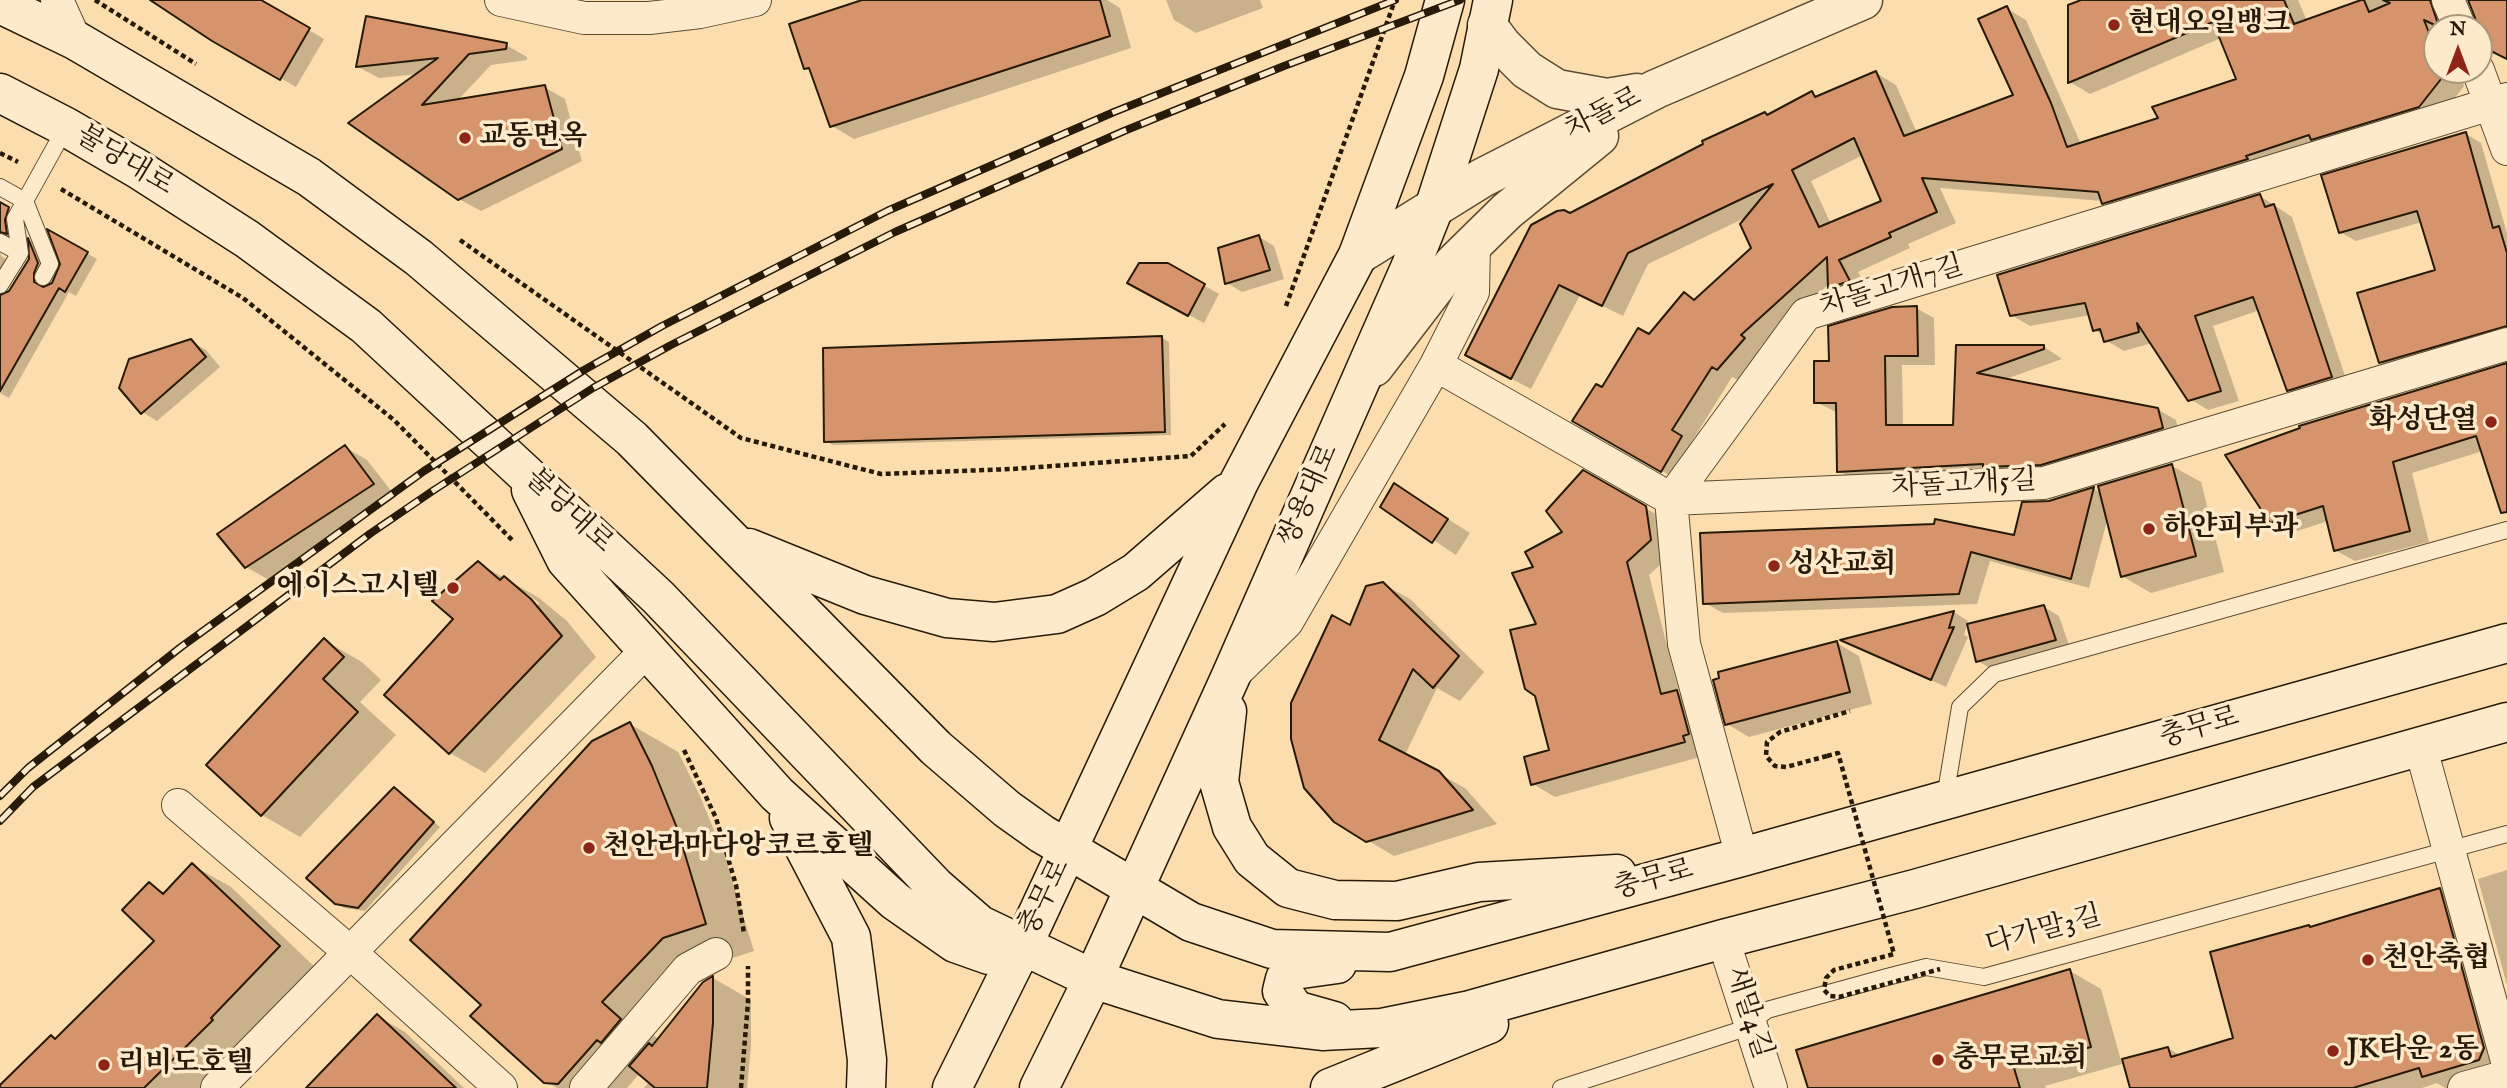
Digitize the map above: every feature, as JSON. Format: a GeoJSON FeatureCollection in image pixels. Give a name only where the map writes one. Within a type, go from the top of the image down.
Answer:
{"type":"FeatureCollection","features":[{"type":"Feature","properties":{"kind":"main road"},"geometry":{"type":"LineString","coordinates":[[0,4],[75,40],[309,177],[419,258],[632,439],[936,748],[1007,809],[1068,849],[1240,482],[1358,255],[1424,76],[1445,0]]}},
{"type":"Feature","properties":{"kind":"main road","name":"차돌로"},"geometry":{"type":"LineString","coordinates":[[1358,255],[1482,178],[1656,89],[1863,0]]}},
{"type":"Feature","properties":{"kind":"main road"},"geometry":{"type":"LineString","coordinates":[[1490,13],[1502,45],[1527,70],[1558,89],[1607,98],[1656,89]]}},
{"type":"Feature","properties":{"kind":"main road","name":"쌍용대로"},"geometry":{"type":"LineString","coordinates":[[1093,979],[1230,678],[1434,208],[1479,69],[1490,13]]}},
{"type":"Feature","properties":{"kind":"main road"},"geometry":{"type":"LineString","coordinates":[[1356,391],[1453,264],[1507,211],[1656,89]]}},
{"type":"Feature","properties":{"kind":"main road","name":"불당대로"},"geometry":{"type":"LineString","coordinates":[[0,93],[138,169],[247,239],[366,326],[658,597],[935,886],[980,925],[1093,979]]}},
{"type":"Feature","properties":{"kind":"main road"},"geometry":{"type":"LineString","coordinates":[[519,466],[566,560],[777,794],[894,901],[955,943],[989,955],[1023,945]]}},
{"type":"Feature","properties":{"kind":"main road"},"geometry":{"type":"LineString","coordinates":[[737,543],[865,595],[947,618],[994,622],[1057,614],[1095,597],[1136,572],[1240,482]]}},
{"type":"Feature","properties":{"kind":"main road","name":"충무로"},"geometry":{"type":"LineString","coordinates":[[952,1088],[1068,849],[1191,922],[1272,949],[1390,952],[1742,857],[2507,643]]}},
{"type":"Feature","properties":{"kind":"main road"},"geometry":{"type":"LineString","coordinates":[[1230,678],[1219,782],[1232,827],[1252,859],[1288,888],[1335,900],[1397,901],[1479,881],[1692,870]]}},
{"type":"Feature","properties":{"kind":"main road"},"geometry":{"type":"LineString","coordinates":[[1040,1088],[1093,979],[1218,1019],[1322,1031],[1381,1028],[1470,1010],[1723,939],[1915,889],[2507,722]]}},
{"type":"Feature","properties":{"kind":"main road"},"geometry":{"type":"LineString","coordinates":[[777,794],[851,937],[867,1060],[866,1088]]}},
{"type":"Feature","properties":{"kind":"main road"},"geometry":{"type":"LineString","coordinates":[[1381,1028],[1307,1015],[1295,1010],[1282,991],[1285,979],[1293,970],[1390,952]]}},
{"type":"Feature","properties":{"kind":"main road"},"geometry":{"type":"LineString","coordinates":[[1330,1088],[1647,961]]}},
{"type":"Feature","properties":{"kind":"street"},"geometry":{"type":"LineString","coordinates":[[57,0],[75,40]]}},
{"type":"Feature","properties":{"kind":"street"},"geometry":{"type":"LineString","coordinates":[[501,0],[584,18],[649,18],[700,12],[755,0]]}},
{"type":"Feature","properties":{"kind":"street"},"geometry":{"type":"LineString","coordinates":[[2487,84],[2499,101],[2507,149]]}},
{"type":"Feature","properties":{"kind":"street","name":"차돌고개7길"},"geometry":{"type":"LineString","coordinates":[[1671,499],[1806,314],[2499,101]]}},
{"type":"Feature","properties":{"kind":"street"},"geometry":{"type":"LineString","coordinates":[[1230,678],[1287,622],[1436,365],[1474,292],[1474,244]]}},
{"type":"Feature","properties":{"kind":"street","name":"차돌고개5길"},"geometry":{"type":"LineString","coordinates":[[1671,499],[2044,483],[2507,344]]}},
{"type":"Feature","properties":{"kind":"street"},"geometry":{"type":"LineString","coordinates":[[1436,365],[1671,499],[1684,644],[1742,857]]}},
{"type":"Feature","properties":{"kind":"street"},"geometry":{"type":"LineString","coordinates":[[218,1088],[648,649]]}},
{"type":"Feature","properties":{"kind":"street"},"geometry":{"type":"LineString","coordinates":[[2420,745],[2507,1061]]}},
{"type":"Feature","properties":{"kind":"street"},"geometry":{"type":"LineString","coordinates":[[178,805],[351,953],[501,1088]]}},
{"type":"Feature","properties":{"kind":"street","name":"새말4길"},"geometry":{"type":"LineString","coordinates":[[1723,939],[1771,1088]]}},
{"type":"Feature","properties":{"kind":"street"},"geometry":{"type":"LineString","coordinates":[[586,1088],[688,969],[716,954]]}},
{"type":"Feature","properties":{"kind":"street"},"geometry":{"type":"LineString","coordinates":[[2464,1088],[2507,1076]]}},
{"type":"Feature","properties":{"kind":"lane"},"geometry":{"type":"LineString","coordinates":[[0,285],[20,253],[15,219],[66,127]]}},
{"type":"Feature","properties":{"kind":"lane"},"geometry":{"type":"LineString","coordinates":[[0,187],[25,201],[50,264],[43,277]]}},
{"type":"Feature","properties":{"kind":"lane"},"geometry":{"type":"LineString","coordinates":[[0,242],[20,253]]}},
{"type":"Feature","properties":{"kind":"lane"},"geometry":{"type":"LineString","coordinates":[[1944,800],[1960,707],[1994,674],[2507,530]]}},
{"type":"Feature","properties":{"kind":"lane","name":"다가말3길"},"geometry":{"type":"LineString","coordinates":[[1562,1088],[1743,1029],[1767,1010],[1926,967],[1984,977],[2507,834]]}},
{"type":"Feature","properties":{"kind":"path"},"geometry":{"type":"LineString","coordinates":[[95,0],[200,66]]}},
{"type":"Feature","properties":{"kind":"path"},"geometry":{"type":"LineString","coordinates":[[1285,309],[1395,0]]}},
{"type":"Feature","properties":{"kind":"path"},"geometry":{"type":"LineString","coordinates":[[0,153],[243,298],[394,420],[519,547]]}},
{"type":"Feature","properties":{"kind":"path"},"geometry":{"type":"LineString","coordinates":[[450,232],[741,438],[881,474],[1012,469],[1191,456],[1229,421]]}},
{"type":"Feature","properties":{"kind":"path"},"geometry":{"type":"LineString","coordinates":[[1850,711],[1780,732],[1767,742],[1766,756],[1775,766],[1786,767],[1838,753],[1894,954],[1834,970],[1826,978],[1824,990],[1829,996],[1839,997],[1941,969]]}},
{"type":"Feature","properties":{"kind":"path"},"geometry":{"type":"LineString","coordinates":[[679,742],[716,818],[736,885],[744,935]]}},
{"type":"Feature","properties":{"kind":"path"},"geometry":{"type":"LineString","coordinates":[[741,1088],[748,1002],[748,960]]}},
{"type":"Feature","properties":{"kind":"building"},"geometry":{"type":"Polygon","coordinates":[[[150,0],[261,0],[310,28],[280,80],[212,41],[150,0]]]}},
{"type":"Feature","properties":{"kind":"building"},"geometry":{"type":"Polygon","coordinates":[[[862,0],[1100,0],[1110,36],[830,127],[809,68],[804,69],[789,24],[862,0]]]}},
{"type":"Feature","properties":{"kind":"building"},"geometry":{"type":"Polygon","coordinates":[[[2081,0],[2284,0],[2294,24],[2361,0],[2364,0],[2369,12],[2390,3],[2383,0],[2430,0],[2435,14],[2423,14],[2423,84],[2437,84],[2419,107],[2311,140],[2309,135],[2246,156],[2248,159],[2102,204],[2098,192],[1922,178],[1937,212],[1889,233],[1891,237],[1839,260],[1850,281],[1828,288],[1827,257],[1741,335],[1745,338],[1717,370],[1712,367],[1672,430],[1682,436],[1661,472],[1572,421],[1596,384],[1602,387],[1638,328],[1649,334],[1684,292],[1694,300],[1751,248],[1740,224],[1773,184],[1628,253],[1602,306],[1559,285],[1511,379],[1465,355],[1531,225],[1557,211],[1570,213],[1703,144],[1702,141],[1765,112],[1767,115],[1812,91],[1815,97],[1876,71],[1904,136],[2013,95],[1978,19],[2007,6],[2051,103],[2067,147],[2158,118],[2152,107],[2236,79],[2213,22],[2068,83],[2068,5],[2081,0]],[[1854,138],[1792,170],[1819,227],[1881,201],[1854,138]]]}},
{"type":"Feature","properties":{"kind":"building"},"geometry":{"type":"Polygon","coordinates":[[[2468,0],[2507,0],[2507,59],[2493,52],[2493,14],[2474,14],[2468,0]]]}},
{"type":"Feature","properties":{"kind":"building","name":"교동면옥"},"geometry":{"type":"Polygon","coordinates":[[[366,16],[507,43],[506,49],[469,54],[422,105],[545,85],[562,149],[458,200],[348,123],[438,58],[356,67],[366,16]]]}},
{"type":"Feature","properties":{"kind":"building"},"geometry":{"type":"Polygon","coordinates":[[[2466,132],[2493,228],[2499,226],[2507,253],[2507,326],[2379,363],[2357,293],[2435,270],[2417,211],[2339,233],[2321,175],[2466,132]]]}},
{"type":"Feature","properties":{"kind":"building"},"geometry":{"type":"Polygon","coordinates":[[[2260,194],[2265,207],[2274,204],[2332,377],[2287,391],[2253,297],[2195,316],[2221,391],[2188,401],[2137,323],[2139,332],[2104,342],[2100,329],[2093,331],[2085,303],[2010,316],[1997,275],[2260,194]]]}},
{"type":"Feature","properties":{"kind":"building"},"geometry":{"type":"Polygon","coordinates":[[[0,202],[9,207],[5,220],[7,234],[0,232],[0,202]]]}},
{"type":"Feature","properties":{"kind":"building"},"geometry":{"type":"Polygon","coordinates":[[[47,229],[88,252],[65,292],[59,288],[0,391],[0,295],[9,291],[29,259],[28,238],[38,263],[34,282],[43,287],[52,283],[60,264],[47,229]]]}},
{"type":"Feature","properties":{"kind":"building"},"geometry":{"type":"Polygon","coordinates":[[[1259,235],[1270,270],[1225,284],[1218,248],[1259,235]]]}},
{"type":"Feature","properties":{"kind":"building"},"geometry":{"type":"Polygon","coordinates":[[[1139,263],[1168,263],[1205,284],[1188,316],[1127,283],[1139,263]]]}},
{"type":"Feature","properties":{"kind":"building"},"geometry":{"type":"Polygon","coordinates":[[[1917,306],[1918,356],[1885,356],[1886,425],[1953,425],[1956,345],[2044,345],[2044,349],[1977,373],[2158,408],[2163,428],[2041,465],[1983,467],[1983,464],[1837,472],[1836,403],[1814,403],[1814,361],[1829,361],[1828,326],[1892,307],[1917,306]]]}},
{"type":"Feature","properties":{"kind":"building"},"geometry":{"type":"Polygon","coordinates":[[[1162,336],[1165,432],[824,442],[823,348],[1162,336]]]}},
{"type":"Feature","properties":{"kind":"building"},"geometry":{"type":"Polygon","coordinates":[[[191,339],[206,357],[141,414],[119,388],[129,359],[191,339]]]}},
{"type":"Feature","properties":{"kind":"building"},"geometry":{"type":"Polygon","coordinates":[[[2507,363],[2507,512],[2501,513],[2476,436],[2393,462],[2410,531],[2334,551],[2323,506],[2270,523],[2225,455],[2300,428],[2299,426],[2507,363]]]}},
{"type":"Feature","properties":{"kind":"building"},"geometry":{"type":"Polygon","coordinates":[[[345,445],[374,484],[245,568],[217,534],[345,445]]]}},
{"type":"Feature","properties":{"kind":"building","name":"하얀피부과"},"geometry":{"type":"Polygon","coordinates":[[[2172,464],[2196,556],[2121,577],[2098,486],[2172,464]]]}},
{"type":"Feature","properties":{"kind":"building"},"geometry":{"type":"Polygon","coordinates":[[[1583,470],[1646,506],[1651,540],[1627,562],[1661,694],[1677,690],[1689,734],[1683,736],[1685,742],[1531,785],[1524,757],[1549,750],[1535,696],[1525,689],[1510,630],[1536,624],[1512,573],[1533,567],[1525,552],[1562,532],[1546,511],[1583,470]]]}},
{"type":"Feature","properties":{"kind":"building"},"geometry":{"type":"Polygon","coordinates":[[[1394,483],[1448,519],[1432,543],[1380,507],[1394,483]]]}},
{"type":"Feature","properties":{"kind":"building"},"geometry":{"type":"Polygon","coordinates":[[[2094,487],[2071,579],[1971,552],[1959,594],[1703,604],[1700,533],[1934,524],[1935,519],[2014,535],[2022,502],[2049,501],[2094,487]]]}},
{"type":"Feature","properties":{"kind":"building"},"geometry":{"type":"Polygon","coordinates":[[[478,561],[500,580],[504,576],[531,599],[562,636],[449,754],[384,695],[453,619],[432,601],[478,561]]]}},
{"type":"Feature","properties":{"kind":"building"},"geometry":{"type":"Polygon","coordinates":[[[1383,582],[1459,656],[1433,688],[1413,669],[1379,740],[1439,771],[1473,810],[1366,842],[1334,822],[1304,788],[1291,739],[1291,703],[1332,615],[1350,625],[1366,586],[1383,582]]]}},
{"type":"Feature","properties":{"kind":"building"},"geometry":{"type":"Polygon","coordinates":[[[2044,605],[2056,640],[1976,662],[1967,624],[2044,605]]]}},
{"type":"Feature","properties":{"kind":"building"},"geometry":{"type":"Polygon","coordinates":[[[1954,611],[1949,628],[1954,627],[1931,680],[1840,640],[1954,611]]]}},
{"type":"Feature","properties":{"kind":"building"},"geometry":{"type":"Polygon","coordinates":[[[324,638],[344,657],[323,679],[358,712],[261,816],[206,765],[324,638]]]}},
{"type":"Feature","properties":{"kind":"building","name":"성산교회"},"geometry":{"type":"Polygon","coordinates":[[[1837,641],[1850,692],[1725,725],[1713,680],[1719,678],[1718,672],[1837,641]]]}},
{"type":"Feature","properties":{"kind":"building","name":"천안라마다앙코르호텔"},"geometry":{"type":"Polygon","coordinates":[[[630,722],[652,766],[677,828],[706,924],[663,938],[602,1002],[621,1019],[601,1043],[597,1040],[558,1084],[544,1083],[470,1016],[481,1005],[410,940],[592,741],[630,722]]]}},
{"type":"Feature","properties":{"kind":"building"},"geometry":{"type":"Polygon","coordinates":[[[394,787],[434,822],[358,908],[335,904],[306,878],[394,787]]]}},
{"type":"Feature","properties":{"kind":"building"},"geometry":{"type":"Polygon","coordinates":[[[192,863],[280,946],[211,1018],[213,1020],[144,1088],[0,1088],[51,1035],[55,1039],[154,941],[122,910],[149,882],[163,894],[192,863]]]}},
{"type":"Feature","properties":{"kind":"building"},"geometry":{"type":"Polygon","coordinates":[[[2440,888],[2484,1048],[2479,1060],[2422,1077],[2419,1068],[2353,1088],[2130,1088],[2122,1059],[2168,1047],[2171,1057],[2233,1038],[2210,952],[2309,925],[2310,927],[2440,888]]]}},
{"type":"Feature","properties":{"kind":"building"},"geometry":{"type":"Polygon","coordinates":[[[2070,969],[2091,1047],[2014,1068],[2020,1088],[1808,1088],[1796,1050],[2070,969]]]}},
{"type":"Feature","properties":{"kind":"building"},"geometry":{"type":"Polygon","coordinates":[[[713,976],[713,1023],[707,1088],[655,1088],[629,1066],[649,1043],[652,1046],[703,982],[713,976]]]}},
{"type":"Feature","properties":{"kind":"building"},"geometry":{"type":"Polygon","coordinates":[[[377,1014],[456,1088],[306,1088],[377,1014]]]}},
{"type":"Feature","properties":{"kind":"railway"},"geometry":{"type":"LineString","coordinates":[[0,796],[28,768],[181,647],[424,471],[584,370],[662,326],[887,211],[1114,112],[1395,0]]}},
{"type":"Feature","properties":{"kind":"railway"},"geometry":{"type":"LineString","coordinates":[[0,821],[33,787],[371,533],[593,388],[671,345],[895,232],[1124,131],[1284,66],[1460,0]]}},
{"type":"Feature","properties":{"kind":"place","name":"현대오일뱅크"},"geometry":{"type":"Point","coordinates":[2114,25]}},
{"type":"Feature","properties":{"kind":"place","name":"교동면옥"},"geometry":{"type":"Point","coordinates":[465,138]}},
{"type":"Feature","properties":{"kind":"place","name":"화성단열"},"geometry":{"type":"Point","coordinates":[2491,422]}},
{"type":"Feature","properties":{"kind":"place","name":"하얀피부과"},"geometry":{"type":"Point","coordinates":[2149,529]}},
{"type":"Feature","properties":{"kind":"place","name":"성산교회"},"geometry":{"type":"Point","coordinates":[1774,566]}},
{"type":"Feature","properties":{"kind":"place","name":"에이스고시텔"},"geometry":{"type":"Point","coordinates":[453,588]}},
{"type":"Feature","properties":{"kind":"place","name":"천안라마다앙코르호텔"},"geometry":{"type":"Point","coordinates":[589,848]}},
{"type":"Feature","properties":{"kind":"place","name":"천안축협"},"geometry":{"type":"Point","coordinates":[2368,960]}},
{"type":"Feature","properties":{"kind":"place","name":"JK타운 2동"},"geometry":{"type":"Point","coordinates":[2333,1051]}},
{"type":"Feature","properties":{"kind":"place","name":"충무로교회"},"geometry":{"type":"Point","coordinates":[1938,1060]}},
{"type":"Feature","properties":{"kind":"place","name":"리비도호텔"},"geometry":{"type":"Point","coordinates":[104,1065]}}]}
